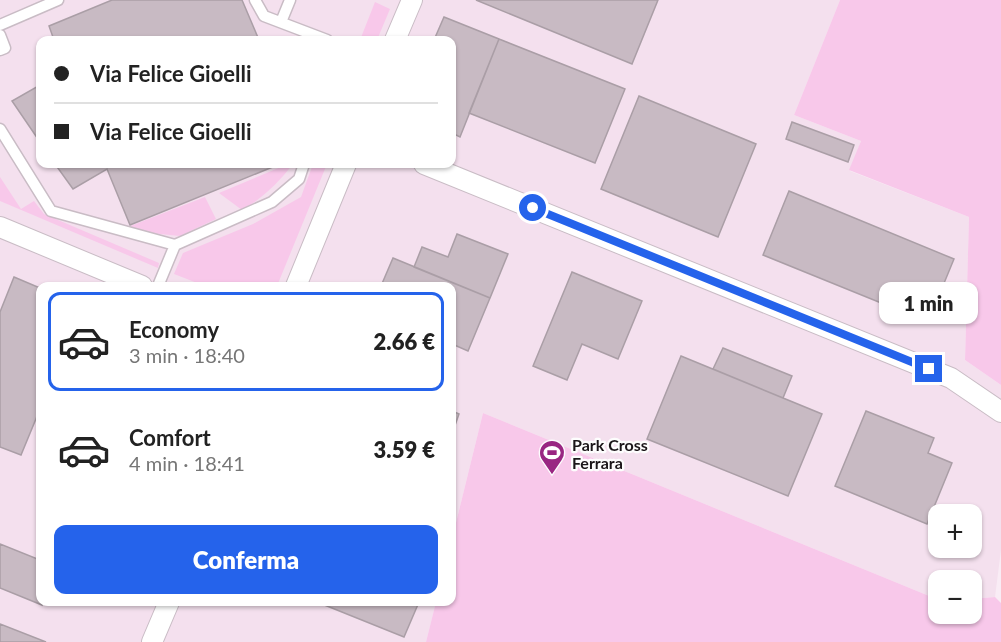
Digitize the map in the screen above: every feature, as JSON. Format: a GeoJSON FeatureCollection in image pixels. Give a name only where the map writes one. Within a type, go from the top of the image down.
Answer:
{"type":"FeatureCollection","features":[{"type":"Feature","properties":{"kind":"street"},"geometry":{"type":"LineString","coordinates":[[397,36],[412,0]]}},
{"type":"Feature","properties":{"kind":"street"},"geometry":{"type":"LineString","coordinates":[[298,282],[344,168]]}},
{"type":"Feature","properties":{"kind":"street"},"geometry":{"type":"LineString","coordinates":[[434,168],[951,378],[1001,412]]}},
{"type":"Feature","properties":{"kind":"street"},"geometry":{"type":"LineString","coordinates":[[0,227],[132,282]]}},
{"type":"Feature","properties":{"kind":"street"},"geometry":{"type":"LineString","coordinates":[[152,642],[167,606]]}},
{"type":"Feature","properties":{"kind":"lane"},"geometry":{"type":"LineString","coordinates":[[0,25],[58,0]]}},
{"type":"Feature","properties":{"kind":"lane"},"geometry":{"type":"LineString","coordinates":[[255,0],[264,16],[317,36]]}},
{"type":"Feature","properties":{"kind":"lane"},"geometry":{"type":"LineString","coordinates":[[281,22],[290,0]]}},
{"type":"Feature","properties":{"kind":"lane"},"geometry":{"type":"LineString","coordinates":[[0,35],[5,48],[0,50]]}},
{"type":"Feature","properties":{"kind":"lane"},"geometry":{"type":"LineString","coordinates":[[0,129],[51,211],[174,245],[272,202],[299,179],[303,168]]}},
{"type":"Feature","properties":{"kind":"lane"},"geometry":{"type":"LineString","coordinates":[[160,282],[174,245]]}},
{"type":"Feature","properties":{"kind":"shaded area"},"geometry":{"type":"Polygon","coordinates":[[[0,0],[840,0],[794,115],[861,141],[850,171],[969,217],[965,360],[1001,385],[1001,550],[995,597],[982,598],[982,570],[928,570],[928,595],[483,413],[456,523],[456,282],[36,282],[36,606],[435,606],[426,642],[0,642],[0,0]]]}},
{"type":"Feature","properties":{"kind":"shaded area"},"geometry":{"type":"Polygon","coordinates":[[[840,0],[1001,0],[1001,385],[965,360],[969,217],[849,170],[861,141],[794,115],[840,0]]]}},
{"type":"Feature","properties":{"kind":"shaded area"},"geometry":{"type":"Polygon","coordinates":[[[375,2],[390,9],[379,36],[362,36],[375,2]]]}},
{"type":"Feature","properties":{"kind":"shaded area"},"geometry":{"type":"Polygon","coordinates":[[[278,168],[290,168],[276,184],[242,210],[219,193],[278,168]]]}},
{"type":"Feature","properties":{"kind":"shaded area"},"geometry":{"type":"Polygon","coordinates":[[[312,168],[325,168],[279,282],[195,282],[174,274],[183,253],[253,224],[301,197],[312,168]]]}},
{"type":"Feature","properties":{"kind":"shaded area"},"geometry":{"type":"Polygon","coordinates":[[[0,177],[21,209],[34,201],[44,214],[159,263],[158,268],[0,201],[0,177]]]}},
{"type":"Feature","properties":{"kind":"shaded area"},"geometry":{"type":"Polygon","coordinates":[[[205,197],[216,219],[180,236],[120,230],[205,197]]]}},
{"type":"Feature","properties":{"kind":"shaded area","name":"Park Cross Ferrara"},"geometry":{"type":"Polygon","coordinates":[[[483,413],[928,595],[928,624],[982,624],[982,598],[995,597],[1001,603],[1001,642],[426,642],[435,606],[456,606],[456,523],[483,413]]]}},
{"type":"Feature","properties":{"kind":"building"},"geometry":{"type":"Polygon","coordinates":[[[112,0],[242,0],[257,36],[53,36],[49,26],[112,0]]]}},
{"type":"Feature","properties":{"kind":"building"},"geometry":{"type":"Polygon","coordinates":[[[476,0],[658,0],[632,64],[476,0]]]}},
{"type":"Feature","properties":{"kind":"building"},"geometry":{"type":"Polygon","coordinates":[[[444,17],[499,39],[460,137],[456,135],[456,36],[436,36],[444,17]]]}},
{"type":"Feature","properties":{"kind":"building"},"geometry":{"type":"Polygon","coordinates":[[[499,39],[625,89],[595,163],[469,113],[499,39]]]}},
{"type":"Feature","properties":{"kind":"building"},"geometry":{"type":"Polygon","coordinates":[[[36,87],[36,136],[12,101],[36,87]]]}},
{"type":"Feature","properties":{"kind":"building"},"geometry":{"type":"Polygon","coordinates":[[[639,96],[756,144],[718,237],[601,189],[639,96]]]}},
{"type":"Feature","properties":{"kind":"building"},"geometry":{"type":"Polygon","coordinates":[[[792,122],[854,145],[848,162],[786,139],[792,122]]]}},
{"type":"Feature","properties":{"kind":"building"},"geometry":{"type":"Polygon","coordinates":[[[58,168],[270,168],[130,225],[107,169],[73,189],[58,168]]]}},
{"type":"Feature","properties":{"kind":"building"},"geometry":{"type":"Polygon","coordinates":[[[789,191],[954,259],[928,322],[763,255],[789,191]]]}},
{"type":"Feature","properties":{"kind":"building"},"geometry":{"type":"Polygon","coordinates":[[[457,234],[508,254],[490,298],[456,284],[456,282],[414,267],[422,247],[448,257],[457,234]]]}},
{"type":"Feature","properties":{"kind":"building"},"geometry":{"type":"Polygon","coordinates":[[[393,258],[451,282],[383,282],[393,258]]]}},
{"type":"Feature","properties":{"kind":"building"},"geometry":{"type":"Polygon","coordinates":[[[572,272],[642,301],[618,359],[582,344],[567,380],[533,366],[572,272]]]}},
{"type":"Feature","properties":{"kind":"building"},"geometry":{"type":"Polygon","coordinates":[[[14,277],[36,286],[36,419],[21,455],[0,447],[0,312],[14,277]]]}},
{"type":"Feature","properties":{"kind":"building"},"geometry":{"type":"Polygon","coordinates":[[[456,284],[490,298],[468,351],[456,346],[456,284]]]}},
{"type":"Feature","properties":{"kind":"building"},"geometry":{"type":"Polygon","coordinates":[[[723,348],[792,376],[783,398],[713,369],[723,348]]]}},
{"type":"Feature","properties":{"kind":"building"},"geometry":{"type":"Polygon","coordinates":[[[681,356],[822,414],[788,496],[647,439],[681,356]]]}},
{"type":"Feature","properties":{"kind":"building"},"geometry":{"type":"Polygon","coordinates":[[[866,411],[934,438],[928,453],[952,463],[935,504],[928,504],[927,524],[835,486],[866,411]]]}},
{"type":"Feature","properties":{"kind":"building"},"geometry":{"type":"Polygon","coordinates":[[[0,544],[36,558],[36,603],[0,588],[0,544]]]}},
{"type":"Feature","properties":{"kind":"building"},"geometry":{"type":"Polygon","coordinates":[[[327,606],[417,606],[404,637],[327,606]]]}},
{"type":"Feature","properties":{"kind":"building"},"geometry":{"type":"Polygon","coordinates":[[[0,624],[46,642],[0,642],[0,624]]]}},
{"type":"Feature","properties":{"kind":"place","name":"Park Cross Ferrara"},"geometry":{"type":"Point","coordinates":[552,476]}},
{"type":"Feature","properties":{"kind":"route"},"geometry":{"type":"LineString","coordinates":[[533,208],[929,369]]}}]}
